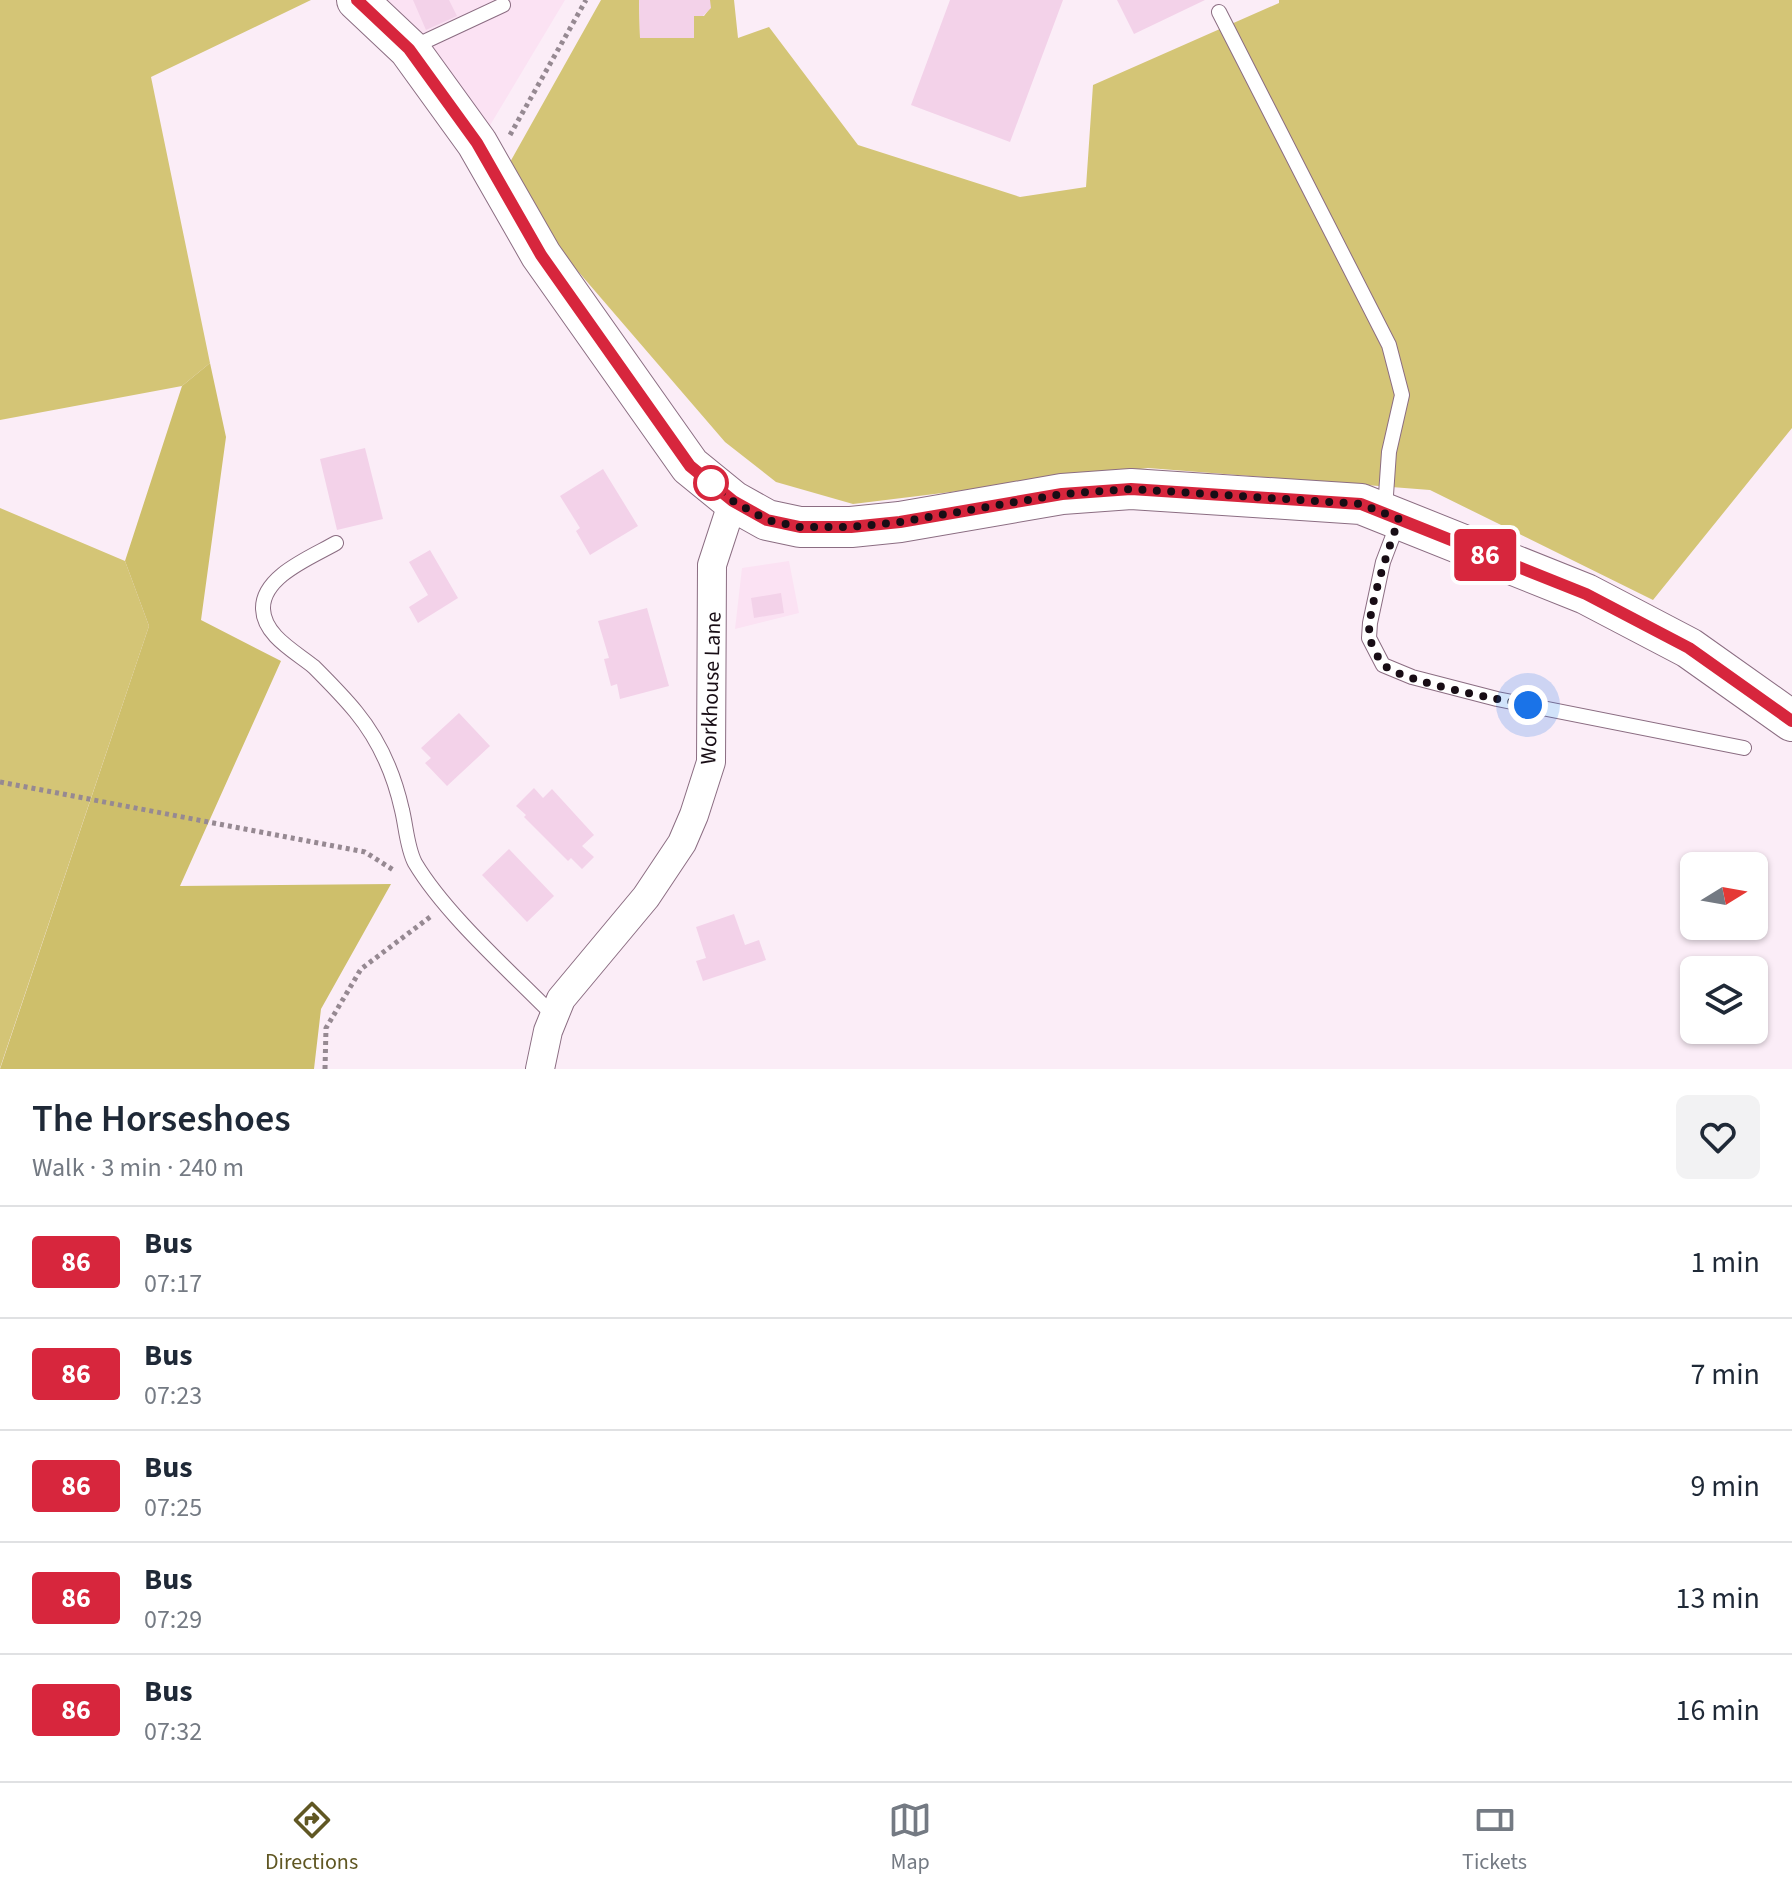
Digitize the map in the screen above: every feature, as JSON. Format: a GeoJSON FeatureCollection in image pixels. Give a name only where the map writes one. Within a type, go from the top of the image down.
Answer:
{"type":"FeatureCollection","features":[{"type":"Feature","properties":{"kind":"street"},"geometry":{"type":"LineString","coordinates":[[357,0],[409,49],[477,143],[541,255],[690,466],[733,501],[767,520],[800,527],[851,527],[900,522],[1062,494],[1131,489],[1361,504],[1586,594],[1689,648],[1792,721]]}},
{"type":"Feature","properties":{"kind":"street","name":"Workhouse Lane"},"geometry":{"type":"LineString","coordinates":[[540,1069],[561,999],[646,897],[682,843],[694,815],[711,762],[712,565],[733,501]]}},
{"type":"Feature","properties":{"kind":"lane"},"geometry":{"type":"LineString","coordinates":[[409,49],[503,5]]}},
{"type":"Feature","properties":{"kind":"lane"},"geometry":{"type":"LineString","coordinates":[[1219,12],[1389,345],[1402,395],[1389,452],[1392,516],[1370,623],[1369,638],[1383,665],[1412,677],[1497,699],[1744,748]]}},
{"type":"Feature","properties":{"kind":"lane"},"geometry":{"type":"LineString","coordinates":[[336,543],[280,577],[269,589],[263,608],[267,624],[293,652],[313,667],[372,732],[390,767],[414,861],[446,905],[554,1016]]}},
{"type":"Feature","properties":{"kind":"path"},"geometry":{"type":"LineString","coordinates":[[491,168],[586,0]]}},
{"type":"Feature","properties":{"kind":"path"},"geometry":{"type":"LineString","coordinates":[[0,782],[365,852],[400,875]]}},
{"type":"Feature","properties":{"kind":"path"},"geometry":{"type":"LineString","coordinates":[[325,1069],[326,1028],[361,969],[446,905]]}},
{"type":"Feature","properties":{"kind":"shaded area"},"geometry":{"type":"Polygon","coordinates":[[[0,0],[311,0],[151,77],[210,363],[182,386],[0,420],[0,0]]]}},
{"type":"Feature","properties":{"kind":"shaded area"},"geometry":{"type":"Polygon","coordinates":[[[373,0],[565,0],[486,132],[373,0]]]}},
{"type":"Feature","properties":{"kind":"shaded area"},"geometry":{"type":"Polygon","coordinates":[[[601,0],[639,0],[640,38],[694,37],[694,16],[704,16],[710,8],[710,0],[734,0],[738,38],[769,27],[858,145],[1020,197],[1086,187],[1093,85],[1279,3],[1279,0],[1792,0],[1792,428],[1653,600],[1430,490],[1148,468],[853,504],[776,482],[725,442],[570,262],[505,171],[601,0]]]}},
{"type":"Feature","properties":{"kind":"shaded area"},"geometry":{"type":"Polygon","coordinates":[[[210,363],[226,437],[201,620],[281,661],[180,886],[391,884],[321,1009],[314,1069],[0,1069],[149,626],[125,561],[182,386],[210,363]]]}},
{"type":"Feature","properties":{"kind":"shaded area"},"geometry":{"type":"Polygon","coordinates":[[[0,508],[125,561],[149,626],[0,1068],[0,508]]]}},
{"type":"Feature","properties":{"kind":"shaded area"},"geometry":{"type":"Polygon","coordinates":[[[789,561],[799,613],[735,629],[742,568],[789,561]]]}},
{"type":"Feature","properties":{"kind":"building"},"geometry":{"type":"Polygon","coordinates":[[[413,0],[449,0],[457,16],[426,30],[413,0]]]}},
{"type":"Feature","properties":{"kind":"building"},"geometry":{"type":"Polygon","coordinates":[[[639,0],[710,0],[711,8],[703,16],[694,16],[694,38],[640,38],[639,0]]]}},
{"type":"Feature","properties":{"kind":"building"},"geometry":{"type":"Polygon","coordinates":[[[950,0],[1063,0],[1010,142],[911,105],[950,0]]]}},
{"type":"Feature","properties":{"kind":"building"},"geometry":{"type":"Polygon","coordinates":[[[1117,0],[1205,0],[1134,34],[1117,0]]]}},
{"type":"Feature","properties":{"kind":"building"},"geometry":{"type":"Polygon","coordinates":[[[365,448],[383,519],[337,530],[320,459],[365,448]]]}},
{"type":"Feature","properties":{"kind":"building"},"geometry":{"type":"Polygon","coordinates":[[[603,469],[638,526],[590,555],[576,531],[580,528],[560,496],[603,469]]]}},
{"type":"Feature","properties":{"kind":"building"},"geometry":{"type":"Polygon","coordinates":[[[430,550],[458,598],[418,623],[409,607],[428,595],[409,562],[430,550]]]}},
{"type":"Feature","properties":{"kind":"building"},"geometry":{"type":"Polygon","coordinates":[[[781,593],[784,613],[754,618],[751,598],[781,593]]]}},
{"type":"Feature","properties":{"kind":"building"},"geometry":{"type":"Polygon","coordinates":[[[647,608],[669,686],[620,699],[617,684],[611,686],[604,659],[609,658],[598,621],[647,608]]]}},
{"type":"Feature","properties":{"kind":"building"},"geometry":{"type":"Polygon","coordinates":[[[459,713],[490,746],[447,786],[425,763],[431,758],[421,748],[459,713]]]}},
{"type":"Feature","properties":{"kind":"building"},"geometry":{"type":"Polygon","coordinates":[[[534,788],[543,798],[552,789],[594,835],[582,846],[594,857],[582,869],[571,858],[568,861],[516,806],[534,788]]]}},
{"type":"Feature","properties":{"kind":"building"},"geometry":{"type":"Polygon","coordinates":[[[509,849],[554,896],[527,922],[482,875],[509,849]]]}},
{"type":"Feature","properties":{"kind":"building"},"geometry":{"type":"Polygon","coordinates":[[[734,914],[745,945],[759,940],[766,960],[703,981],[696,961],[706,958],[696,927],[734,914]]]}},
{"type":"Feature","properties":{"kind":"bus line","name":"86"},"geometry":{"type":"LineString","coordinates":[[357,0],[409,49],[477,143],[541,255],[690,466],[733,501],[767,520],[800,527],[851,527],[900,522],[1062,494],[1131,489],[1361,504],[1586,594],[1689,648],[1792,721]]}},
{"type":"Feature","properties":{"kind":"route"},"geometry":{"type":"LineString","coordinates":[[711,483],[733,501],[767,520],[800,527],[851,527],[900,522],[1062,494],[1131,489],[1361,504],[1399,519],[1383,562],[1370,623],[1369,638],[1383,665],[1412,677],[1528,705]]}}]}
